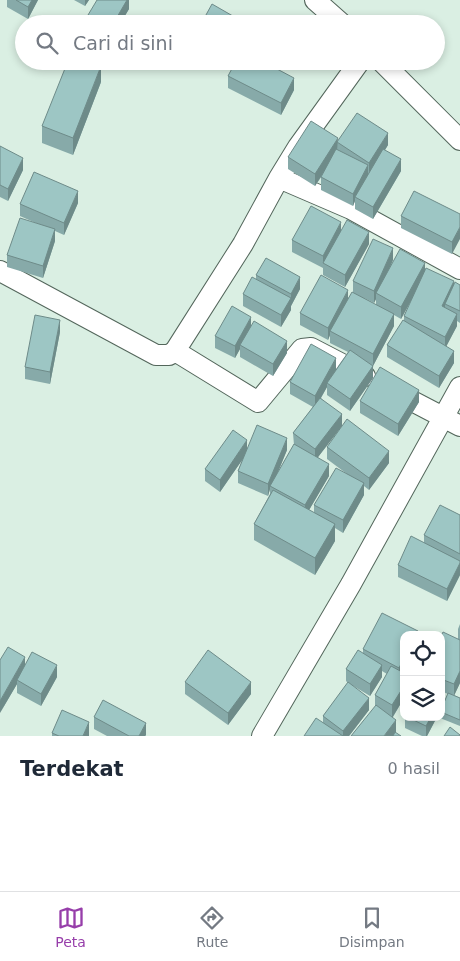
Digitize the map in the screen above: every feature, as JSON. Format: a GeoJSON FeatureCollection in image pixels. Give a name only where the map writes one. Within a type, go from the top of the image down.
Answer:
{"type":"FeatureCollection","features":[{"type":"Feature","properties":{"kind":"street"},"geometry":{"type":"LineString","coordinates":[[315,0],[332,15]]}},
{"type":"Feature","properties":{"kind":"street"},"geometry":{"type":"LineString","coordinates":[[0,270],[156,355],[169,355],[175,351],[244,244],[279,178],[298,147],[354,70]]}},
{"type":"Feature","properties":{"kind":"street"},"geometry":{"type":"LineString","coordinates":[[389,70],[460,140]]}},
{"type":"Feature","properties":{"kind":"street"},"geometry":{"type":"LineString","coordinates":[[279,178],[351,209],[460,269]]}},
{"type":"Feature","properties":{"kind":"street"},"geometry":{"type":"LineString","coordinates":[[175,351],[258,402],[297,353],[302,349],[311,348],[451,421]]}},
{"type":"Feature","properties":{"kind":"street"},"geometry":{"type":"LineString","coordinates":[[262,736],[351,584],[451,421],[460,387]]}},
{"type":"Feature","properties":{"kind":"building"},"geometry":{"type":"Polygon","coordinates":[[[16,0],[32,0],[28,7],[16,0]]]}},
{"type":"Feature","properties":{"kind":"building"},"geometry":{"type":"Polygon","coordinates":[[[97,0],[127,0],[118,15],[88,15],[97,0]]]}},
{"type":"Feature","properties":{"kind":"building"},"geometry":{"type":"Polygon","coordinates":[[[212,4],[231,15],[206,15],[212,4]]]}},
{"type":"Feature","properties":{"kind":"building"},"geometry":{"type":"Polygon","coordinates":[[[64,70],[99,70],[73,138],[42,126],[64,70]]]}},
{"type":"Feature","properties":{"kind":"building"},"geometry":{"type":"Polygon","coordinates":[[[231,70],[279,70],[294,78],[281,103],[228,76],[231,70]]]}},
{"type":"Feature","properties":{"kind":"building"},"geometry":{"type":"Polygon","coordinates":[[[357,113],[388,133],[369,163],[337,142],[357,113]]]}},
{"type":"Feature","properties":{"kind":"building"},"geometry":{"type":"Polygon","coordinates":[[[311,121],[338,138],[315,174],[288,157],[311,121]]]}},
{"type":"Feature","properties":{"kind":"building"},"geometry":{"type":"Polygon","coordinates":[[[0,146],[23,158],[8,189],[0,185],[0,146]]]}},
{"type":"Feature","properties":{"kind":"building"},"geometry":{"type":"Polygon","coordinates":[[[336,149],[368,165],[353,194],[321,177],[336,149]]]}},
{"type":"Feature","properties":{"kind":"building"},"geometry":{"type":"Polygon","coordinates":[[[383,149],[401,159],[373,207],[355,197],[383,149]]]}},
{"type":"Feature","properties":{"kind":"building"},"geometry":{"type":"Polygon","coordinates":[[[34,172],[78,191],[64,223],[20,204],[34,172]]]}},
{"type":"Feature","properties":{"kind":"building"},"geometry":{"type":"Polygon","coordinates":[[[414,191],[460,214],[460,227],[452,242],[401,216],[414,191]]]}},
{"type":"Feature","properties":{"kind":"building"},"geometry":{"type":"Polygon","coordinates":[[[311,206],[341,222],[323,256],[292,240],[311,206]]]}},
{"type":"Feature","properties":{"kind":"building"},"geometry":{"type":"Polygon","coordinates":[[[20,218],[55,229],[43,266],[7,255],[20,218]]]}},
{"type":"Feature","properties":{"kind":"building"},"geometry":{"type":"Polygon","coordinates":[[[347,220],[369,232],[345,275],[323,263],[347,220]]]}},
{"type":"Feature","properties":{"kind":"building"},"geometry":{"type":"Polygon","coordinates":[[[373,239],[393,248],[374,291],[353,281],[373,239]]]}},
{"type":"Feature","properties":{"kind":"building"},"geometry":{"type":"Polygon","coordinates":[[[400,249],[425,263],[401,307],[376,293],[400,249]]]}},
{"type":"Feature","properties":{"kind":"building"},"geometry":{"type":"Polygon","coordinates":[[[266,258],[300,277],[291,294],[256,275],[266,258]]]}},
{"type":"Feature","properties":{"kind":"building"},"geometry":{"type":"Polygon","coordinates":[[[426,268],[454,281],[442,306],[457,314],[445,337],[404,316],[426,268]]]}},
{"type":"Feature","properties":{"kind":"building"},"geometry":{"type":"Polygon","coordinates":[[[321,275],[348,290],[328,328],[300,313],[321,275]]]}},
{"type":"Feature","properties":{"kind":"building"},"geometry":{"type":"Polygon","coordinates":[[[252,277],[291,298],[281,315],[243,294],[252,277]]]}},
{"type":"Feature","properties":{"kind":"building"},"geometry":{"type":"Polygon","coordinates":[[[455,282],[460,285],[460,311],[445,304],[455,282]]]}},
{"type":"Feature","properties":{"kind":"building"},"geometry":{"type":"Polygon","coordinates":[[[352,292],[394,314],[373,354],[330,331],[352,292]]]}},
{"type":"Feature","properties":{"kind":"building"},"geometry":{"type":"Polygon","coordinates":[[[232,306],[251,317],[235,346],[215,336],[232,306]]]}},
{"type":"Feature","properties":{"kind":"building"},"geometry":{"type":"Polygon","coordinates":[[[35,315],[60,320],[50,372],[25,367],[35,315]]]}},
{"type":"Feature","properties":{"kind":"building"},"geometry":{"type":"Polygon","coordinates":[[[403,320],[454,351],[439,376],[387,345],[403,320]]]}},
{"type":"Feature","properties":{"kind":"building"},"geometry":{"type":"Polygon","coordinates":[[[254,321],[287,341],[273,364],[240,345],[254,321]]]}},
{"type":"Feature","properties":{"kind":"building"},"geometry":{"type":"Polygon","coordinates":[[[311,344],[336,358],[315,396],[290,382],[311,344]]]}},
{"type":"Feature","properties":{"kind":"building"},"geometry":{"type":"Polygon","coordinates":[[[350,350],[373,366],[350,399],[327,383],[350,350]]]}},
{"type":"Feature","properties":{"kind":"building"},"geometry":{"type":"Polygon","coordinates":[[[380,367],[419,390],[398,424],[360,401],[380,367]]]}},
{"type":"Feature","properties":{"kind":"building"},"geometry":{"type":"Polygon","coordinates":[[[320,398],[342,414],[315,449],[293,433],[320,398]]]}},
{"type":"Feature","properties":{"kind":"building"},"geometry":{"type":"Polygon","coordinates":[[[347,419],[389,451],[369,478],[327,447],[347,419]]]}},
{"type":"Feature","properties":{"kind":"building"},"geometry":{"type":"Polygon","coordinates":[[[257,425],[287,438],[268,484],[238,471],[257,425]]]}},
{"type":"Feature","properties":{"kind":"building"},"geometry":{"type":"Polygon","coordinates":[[[233,430],[247,440],[220,480],[205,469],[233,430]]]}},
{"type":"Feature","properties":{"kind":"building"},"geometry":{"type":"Polygon","coordinates":[[[294,444],[329,464],[305,505],[270,486],[294,444]]]}},
{"type":"Feature","properties":{"kind":"building"},"geometry":{"type":"Polygon","coordinates":[[[336,468],[364,483],[343,520],[314,505],[336,468]]]}},
{"type":"Feature","properties":{"kind":"building"},"geometry":{"type":"Polygon","coordinates":[[[273,490],[335,524],[315,558],[254,524],[273,490]]]}},
{"type":"Feature","properties":{"kind":"building"},"geometry":{"type":"Polygon","coordinates":[[[440,505],[460,515],[460,554],[424,535],[440,505]]]}},
{"type":"Feature","properties":{"kind":"building"},"geometry":{"type":"Polygon","coordinates":[[[411,536],[460,561],[447,589],[398,565],[411,536]]]}},
{"type":"Feature","properties":{"kind":"building"},"geometry":{"type":"Polygon","coordinates":[[[382,613],[418,631],[400,631],[399,668],[363,649],[382,613]]]}},
{"type":"Feature","properties":{"kind":"building"},"geometry":{"type":"Polygon","coordinates":[[[445,633],[460,640],[460,671],[454,684],[445,681],[445,633]]]}},
{"type":"Feature","properties":{"kind":"building"},"geometry":{"type":"Polygon","coordinates":[[[8,647],[25,657],[0,701],[0,660],[8,647]]]}},
{"type":"Feature","properties":{"kind":"building"},"geometry":{"type":"Polygon","coordinates":[[[208,650],[251,682],[228,713],[185,682],[208,650]]]}},
{"type":"Feature","properties":{"kind":"building"},"geometry":{"type":"Polygon","coordinates":[[[358,650],[382,665],[370,684],[346,669],[358,650]]]}},
{"type":"Feature","properties":{"kind":"building"},"geometry":{"type":"Polygon","coordinates":[[[32,652],[57,665],[41,694],[17,680],[32,652]]]}},
{"type":"Feature","properties":{"kind":"building"},"geometry":{"type":"Polygon","coordinates":[[[391,666],[400,671],[400,692],[392,705],[375,695],[391,666]]]}},
{"type":"Feature","properties":{"kind":"building"},"geometry":{"type":"Polygon","coordinates":[[[348,682],[369,698],[343,731],[323,716],[348,682]]]}},
{"type":"Feature","properties":{"kind":"building"},"geometry":{"type":"Polygon","coordinates":[[[448,693],[460,698],[460,720],[445,714],[445,700],[448,693]]]}},
{"type":"Feature","properties":{"kind":"building"},"geometry":{"type":"Polygon","coordinates":[[[103,700],[146,723],[139,736],[129,736],[94,717],[103,700]]]}},
{"type":"Feature","properties":{"kind":"building"},"geometry":{"type":"Polygon","coordinates":[[[376,705],[396,720],[384,736],[351,736],[376,705]]]}},
{"type":"Feature","properties":{"kind":"building"},"geometry":{"type":"Polygon","coordinates":[[[62,710],[89,722],[83,736],[59,736],[52,733],[62,710]]]}},
{"type":"Feature","properties":{"kind":"building"},"geometry":{"type":"Polygon","coordinates":[[[316,718],[343,736],[304,736],[316,718]]]}},
{"type":"Feature","properties":{"kind":"building"},"geometry":{"type":"Polygon","coordinates":[[[415,721],[429,721],[426,726],[415,721]]]}},
{"type":"Feature","properties":{"kind":"building"},"geometry":{"type":"Polygon","coordinates":[[[450,727],[460,735],[460,736],[444,736],[450,727]]]}},
{"type":"Feature","properties":{"kind":"building"},"geometry":{"type":"Polygon","coordinates":[[[395,732],[401,736],[393,736],[395,732]]]}}]}
